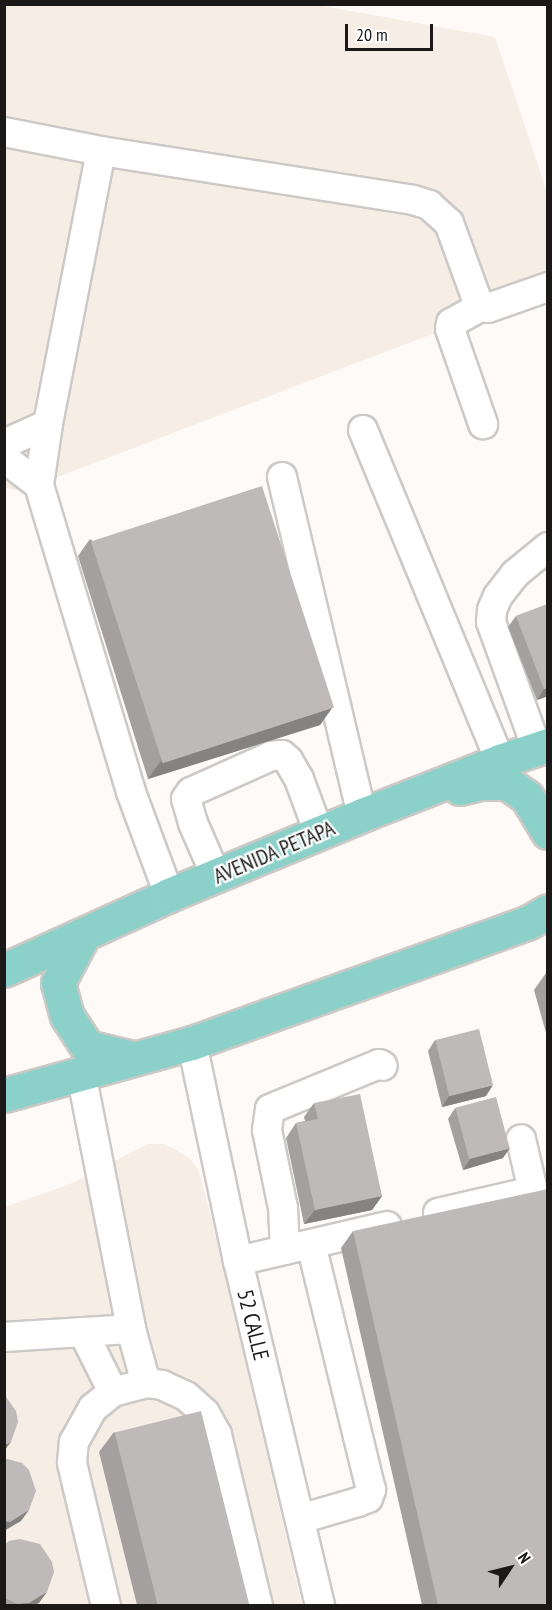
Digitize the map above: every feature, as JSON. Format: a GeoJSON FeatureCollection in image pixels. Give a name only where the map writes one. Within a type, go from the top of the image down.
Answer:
{"type":"FeatureCollection","features":[{"type":"Feature","properties":{"kind":"main road","name":"AVENIDA PETAPA"},"geometry":{"type":"LineString","coordinates":[[4,970],[82,937],[169,896],[362,815],[542,747]]}},
{"type":"Feature","properties":{"kind":"main road"},"geometry":{"type":"LineString","coordinates":[[396,801],[480,783],[507,783],[527,797],[548,832]]}},
{"type":"Feature","properties":{"kind":"main road"},"geometry":{"type":"LineString","coordinates":[[460,947],[530,908],[548,893]]}},
{"type":"Feature","properties":{"kind":"main road"},"geometry":{"type":"LineString","coordinates":[[4,1095],[192,1043],[541,918]]}},
{"type":"Feature","properties":{"kind":"main road"},"geometry":{"type":"LineString","coordinates":[[82,937],[58,983],[67,1016],[87,1047],[134,1058]]}},
{"type":"Feature","properties":{"kind":"lane"},"geometry":{"type":"LineString","coordinates":[[4,132],[101,151],[413,200],[429,205],[441,213],[456,234],[477,300],[482,306],[488,308],[548,287]]}},
{"type":"Feature","properties":{"kind":"lane"},"geometry":{"type":"LineString","coordinates":[[101,151],[48,424],[39,485],[127,781],[169,896]]}},
{"type":"Feature","properties":{"kind":"lane"},"geometry":{"type":"LineString","coordinates":[[482,306],[451,323],[450,329],[483,424]]}},
{"type":"Feature","properties":{"kind":"lane"},"geometry":{"type":"LineString","coordinates":[[4,444],[48,424]]}},
{"type":"Feature","properties":{"kind":"lane"},"geometry":{"type":"LineString","coordinates":[[363,430],[500,761]]}},
{"type":"Feature","properties":{"kind":"lane"},"geometry":{"type":"LineString","coordinates":[[4,459],[39,485]]}},
{"type":"Feature","properties":{"kind":"lane"},"geometry":{"type":"LineString","coordinates":[[282,477],[362,815]]}},
{"type":"Feature","properties":{"kind":"lane"},"geometry":{"type":"LineString","coordinates":[[542,747],[491,622],[492,610],[498,596],[515,574],[548,547]]}},
{"type":"Feature","properties":{"kind":"lane"},"geometry":{"type":"LineString","coordinates":[[216,876],[193,823],[186,799],[191,792],[271,756],[282,755],[288,760],[299,779],[319,833]]}},
{"type":"Feature","properties":{"kind":"lane","name":"52 CALLE"},"geometry":{"type":"LineString","coordinates":[[192,1043],[238,1262],[320,1605]]}},
{"type":"Feature","properties":{"kind":"lane"},"geometry":{"type":"LineString","coordinates":[[300,1519],[358,1502],[368,1497],[371,1490],[298,1247],[284,1209],[267,1130],[270,1109],[379,1064],[383,1066]]}},
{"type":"Feature","properties":{"kind":"lane"},"geometry":{"type":"LineString","coordinates":[[81,1073],[131,1329],[146,1383]]}},
{"type":"Feature","properties":{"kind":"lane"},"geometry":{"type":"LineString","coordinates":[[238,1262],[532,1191],[520,1139]]}},
{"type":"Feature","properties":{"kind":"lane"},"geometry":{"type":"LineString","coordinates":[[4,1337],[131,1329]]}},
{"type":"Feature","properties":{"kind":"lane"},"geometry":{"type":"LineString","coordinates":[[83,1332],[113,1392]]}},
{"type":"Feature","properties":{"kind":"lane"},"geometry":{"type":"LineString","coordinates":[[106,1605],[72,1462],[74,1442],[80,1427],[93,1408],[113,1392],[146,1383],[162,1385],[186,1396],[205,1413],[217,1435],[258,1605]]}},
{"type":"Feature","properties":{"kind":"shaded area"},"geometry":{"type":"Polygon","coordinates":[[[4,5],[318,5],[495,37],[547,192],[547,290],[21,491],[5,488],[4,5]]]}},
{"type":"Feature","properties":{"kind":"shaded area"},"geometry":{"type":"Polygon","coordinates":[[[148,1144],[163,1144],[175,1149],[190,1159],[198,1169],[214,1228],[302,1605],[5,1606],[5,1207],[70,1184],[148,1144]]]}},
{"type":"Feature","properties":{"kind":"building"},"geometry":{"type":"Polygon","coordinates":[[[262,486],[334,708],[163,763],[91,542],[262,486]]]}},
{"type":"Feature","properties":{"kind":"building"},"geometry":{"type":"Polygon","coordinates":[[[548,604],[548,688],[544,689],[516,616],[548,604]]]}},
{"type":"Feature","properties":{"kind":"building"},"geometry":{"type":"Polygon","coordinates":[[[479,1029],[493,1085],[449,1096],[435,1040],[479,1029]]]}},
{"type":"Feature","properties":{"kind":"building"},"geometry":{"type":"Polygon","coordinates":[[[360,1094],[382,1196],[315,1210],[296,1123],[318,1119],[314,1103],[360,1094]]]}},
{"type":"Feature","properties":{"kind":"building"},"geometry":{"type":"Polygon","coordinates":[[[496,1097],[510,1148],[469,1159],[455,1108],[496,1097]]]}},
{"type":"Feature","properties":{"kind":"building"},"geometry":{"type":"Polygon","coordinates":[[[548,1189],[548,1605],[438,1605],[353,1231],[548,1189]]]}},
{"type":"Feature","properties":{"kind":"building"},"geometry":{"type":"Polygon","coordinates":[[[4,1394],[16,1411],[18,1422],[11,1442],[4,1445],[4,1394]]]}},
{"type":"Feature","properties":{"kind":"building"},"geometry":{"type":"Polygon","coordinates":[[[201,1411],[249,1605],[158,1606],[115,1433],[201,1411]]]}},
{"type":"Feature","properties":{"kind":"building"},"geometry":{"type":"Polygon","coordinates":[[[4,1458],[22,1463],[29,1470],[36,1491],[29,1510],[10,1522],[4,1521],[4,1458]]]}},
{"type":"Feature","properties":{"kind":"building"},"geometry":{"type":"Polygon","coordinates":[[[20,1539],[40,1544],[52,1562],[54,1572],[47,1592],[29,1603],[18,1604],[4,1598],[4,1545],[9,1541],[20,1539]]]}}]}
